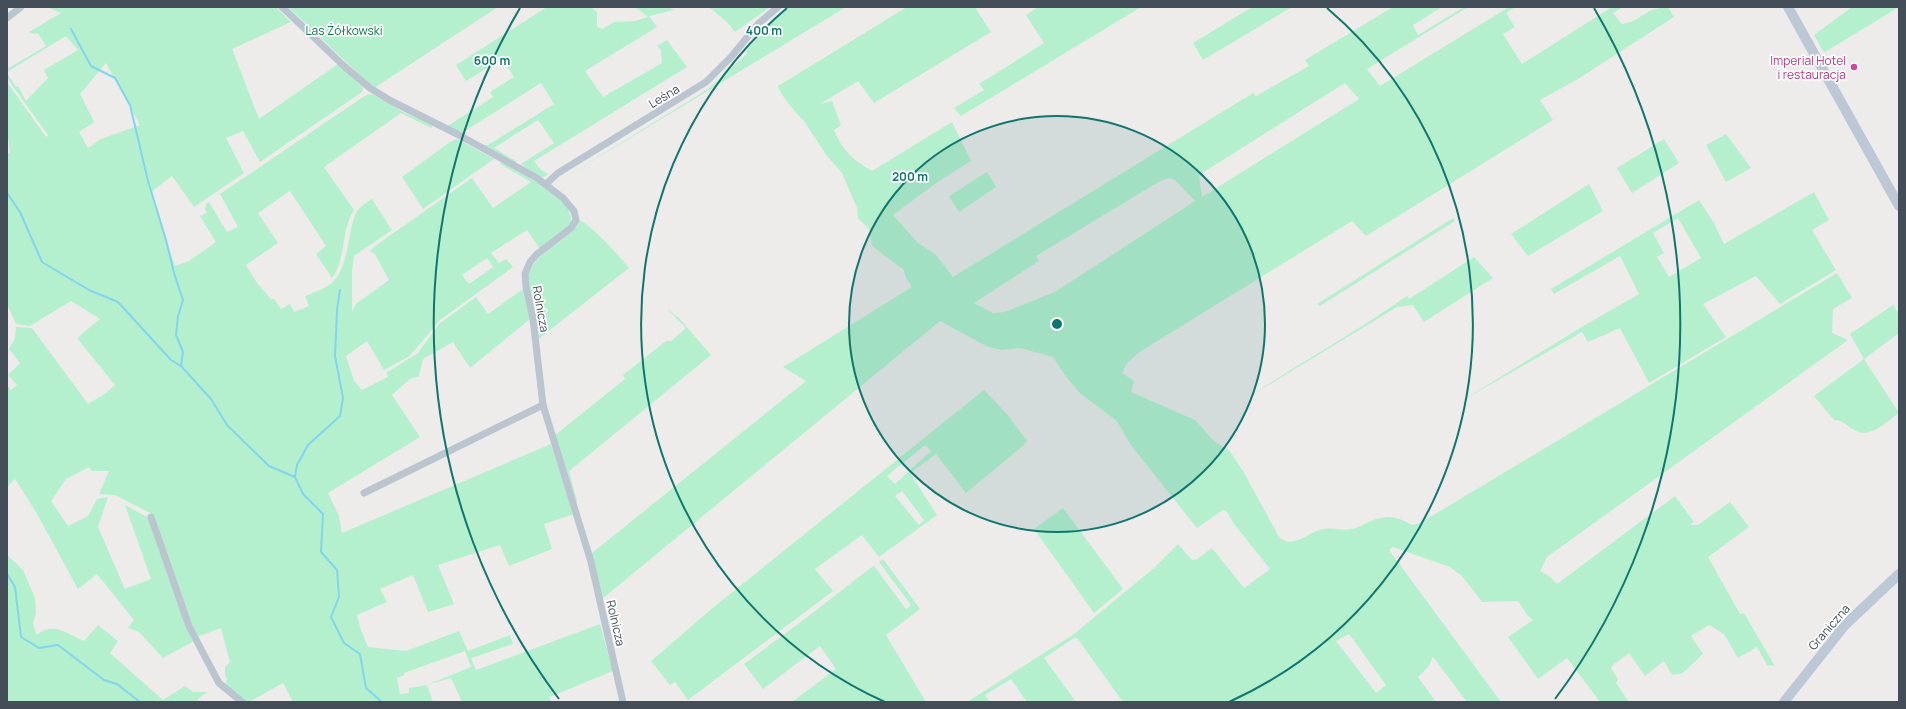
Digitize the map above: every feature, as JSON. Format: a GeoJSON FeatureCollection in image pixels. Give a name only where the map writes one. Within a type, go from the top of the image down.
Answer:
{"type":"FeatureCollection","features":[{"type":"Feature","properties":{"kind":"main road"},"geometry":{"type":"LineString","coordinates":[[1788,7],[1899,206]]}},
{"type":"Feature","properties":{"kind":"main road","name":"Graniczna"},"geometry":{"type":"LineString","coordinates":[[1784,702],[1845,625],[1899,574]]}},
{"type":"Feature","properties":{"kind":"street"},"geometry":{"type":"LineString","coordinates":[[7,18],[21,7]]}},
{"type":"Feature","properties":{"kind":"street","name":"Rolnicza"},"geometry":{"type":"LineString","coordinates":[[282,7],[370,88],[391,101],[457,134],[546,184],[572,207],[576,217],[571,228],[533,258],[527,267],[525,274],[526,287],[533,319],[543,405],[591,562],[623,702]]}},
{"type":"Feature","properties":{"kind":"street","name":"Leśna"},"geometry":{"type":"LineString","coordinates":[[546,184],[558,173],[706,82],[731,57],[758,24],[778,7]]}},
{"type":"Feature","properties":{"kind":"street"},"geometry":{"type":"LineString","coordinates":[[364,493],[543,405]]}},
{"type":"Feature","properties":{"kind":"street"},"geometry":{"type":"LineString","coordinates":[[151,517],[189,626],[219,683],[242,702]]}},
{"type":"Feature","properties":{"kind":"green space"},"geometry":{"type":"Polygon","coordinates":[[[47,7],[276,7],[291,22],[232,49],[259,119],[338,64],[363,87],[362,92],[260,162],[243,131],[226,138],[244,173],[194,207],[172,176],[151,192],[175,266],[189,261],[216,242],[200,216],[207,213],[205,209],[206,204],[209,202],[227,232],[238,227],[220,194],[363,97],[369,94],[374,95],[403,112],[433,125],[431,128],[401,113],[324,167],[354,210],[347,227],[340,263],[332,278],[316,254],[326,246],[290,191],[258,213],[278,243],[246,265],[257,283],[271,299],[274,299],[281,309],[290,304],[294,312],[309,306],[305,296],[327,286],[334,281],[339,274],[345,258],[357,211],[360,207],[372,199],[392,230],[354,256],[352,271],[352,311],[357,303],[389,280],[375,254],[370,251],[375,246],[472,178],[493,208],[531,182],[500,164],[502,162],[534,179],[557,196],[566,206],[570,215],[570,225],[540,249],[527,230],[491,253],[499,263],[506,259],[513,267],[440,320],[408,357],[384,370],[367,341],[346,356],[354,381],[362,390],[388,377],[386,373],[418,353],[439,324],[476,297],[488,314],[523,289],[530,319],[470,368],[453,342],[423,359],[419,376],[410,379],[392,395],[420,437],[328,493],[339,516],[342,533],[551,444],[574,514],[544,524],[552,549],[509,566],[500,545],[438,565],[454,604],[428,612],[413,575],[380,589],[387,602],[357,615],[361,630],[368,647],[406,651],[459,631],[468,651],[510,635],[513,644],[471,658],[476,670],[600,624],[613,671],[549,697],[551,702],[462,702],[451,678],[427,685],[433,702],[293,702],[283,683],[249,702],[245,702],[225,685],[227,679],[225,675],[225,667],[230,662],[221,628],[197,637],[152,514],[115,495],[99,494],[109,471],[92,471],[89,467],[66,479],[51,501],[68,526],[88,516],[97,499],[108,497],[98,527],[125,589],[151,579],[125,505],[149,518],[194,641],[163,658],[139,632],[128,628],[134,620],[97,574],[78,589],[36,512],[15,479],[7,487],[7,385],[11,390],[17,385],[8,375],[20,363],[9,349],[15,338],[16,327],[32,328],[88,404],[106,393],[115,385],[77,338],[100,319],[71,301],[30,326],[16,324],[7,304],[7,155],[10,152],[7,130],[7,82],[46,137],[48,135],[7,78],[7,73],[16,87],[18,86],[26,101],[48,78],[44,70],[78,50],[66,36],[7,72],[7,69],[46,46],[38,33],[34,34],[29,32],[61,13],[47,7]],[[106,63],[80,94],[94,122],[79,132],[88,148],[101,139],[140,125],[106,63]],[[487,258],[462,275],[469,284],[493,267],[487,258]],[[465,651],[404,673],[404,675],[397,678],[400,694],[409,693],[409,688],[427,685],[471,667],[465,651]]]}},
{"type":"Feature","properties":{"kind":"green space","name":"Las Żółkowski"},"geometry":{"type":"Polygon","coordinates":[[[288,7],[498,7],[374,88],[288,7]]]}},
{"type":"Feature","properties":{"kind":"green space"},"geometry":{"type":"Polygon","coordinates":[[[547,7],[591,7],[597,12],[597,27],[602,29],[614,22],[635,21],[648,17],[635,7],[668,7],[674,10],[649,16],[657,27],[585,71],[603,97],[662,63],[661,50],[657,46],[667,40],[687,67],[534,161],[540,169],[548,174],[544,177],[537,176],[521,164],[554,143],[538,120],[494,148],[516,161],[518,160],[515,163],[483,145],[488,145],[554,104],[541,83],[460,134],[446,127],[493,97],[490,92],[514,77],[502,59],[466,81],[456,65],[547,7]]]}},
{"type":"Feature","properties":{"kind":"green space"},"geometry":{"type":"Polygon","coordinates":[[[709,7],[770,7],[735,32],[728,23],[709,7]]]}},
{"type":"Feature","properties":{"kind":"green space"},"geometry":{"type":"Polygon","coordinates":[[[790,7],[846,7],[556,183],[708,89],[747,54],[747,50],[769,23],[790,7]]]}},
{"type":"Feature","properties":{"kind":"green space"},"geometry":{"type":"Polygon","coordinates":[[[907,7],[978,7],[976,9],[991,32],[874,103],[858,81],[820,104],[832,101],[841,125],[834,130],[841,144],[849,154],[872,171],[952,122],[971,161],[939,181],[893,215],[918,243],[935,254],[953,277],[1253,93],[1256,96],[1309,66],[1305,60],[1393,7],[1442,7],[1413,25],[1418,35],[1464,7],[1468,7],[1367,69],[1380,86],[1509,7],[1515,7],[1506,13],[1515,27],[1503,34],[1522,64],[1612,7],[1623,7],[1613,13],[1622,24],[1628,23],[1654,9],[1668,7],[1674,17],[1578,79],[1540,100],[1553,120],[1366,236],[1352,221],[1141,351],[1127,363],[1122,373],[1134,381],[1131,392],[1195,420],[1215,442],[1229,450],[1243,471],[1278,535],[1283,540],[1288,542],[1299,540],[1323,529],[1330,528],[1344,530],[1359,527],[1371,521],[1387,517],[1397,518],[1412,525],[1420,523],[1837,273],[1852,298],[1833,309],[1832,333],[1848,340],[1547,557],[1540,571],[1549,576],[1557,584],[1675,496],[1694,522],[1690,525],[1698,525],[1730,502],[1749,527],[1708,557],[1740,614],[1744,613],[1775,666],[1767,665],[1757,647],[1738,658],[1724,634],[1709,625],[1691,636],[1703,654],[1683,673],[1672,675],[1664,661],[1645,676],[1629,653],[1611,668],[1618,679],[1616,683],[1629,702],[1600,702],[1567,658],[1538,679],[1508,637],[1533,620],[1528,616],[1518,601],[1482,602],[1462,576],[1450,567],[1393,547],[1389,550],[1501,702],[1467,702],[1433,657],[1428,667],[1418,677],[1436,702],[1123,702],[1077,638],[1074,638],[1044,658],[1076,702],[1027,702],[1011,679],[985,695],[990,702],[967,702],[1074,634],[1154,568],[1178,544],[1192,560],[1197,559],[1212,548],[1244,588],[1270,569],[1234,524],[1227,512],[1223,510],[1197,528],[1130,444],[1117,421],[1081,394],[1067,378],[1053,357],[1020,348],[1001,350],[986,346],[940,321],[602,599],[583,532],[586,530],[586,536],[592,553],[806,381],[783,367],[912,287],[906,278],[904,270],[872,246],[869,229],[858,218],[857,208],[842,173],[827,156],[804,121],[793,110],[778,86],[907,7]],[[1345,83],[1199,175],[1202,197],[1359,99],[1345,83]],[[1170,178],[1160,181],[1036,256],[1039,261],[974,303],[993,313],[1005,312],[1055,292],[1195,201],[1175,180],[1170,178]],[[1349,634],[1336,641],[1376,693],[1386,685],[1349,634]]]}},
{"type":"Feature","properties":{"kind":"green space"},"geometry":{"type":"Polygon","coordinates":[[[1038,7],[1141,7],[961,116],[954,108],[984,90],[979,84],[1044,43],[1026,15],[1038,7]]]}},
{"type":"Feature","properties":{"kind":"green space"},"geometry":{"type":"Polygon","coordinates":[[[1252,7],[1292,7],[1203,60],[1193,43],[1252,7]]]}},
{"type":"Feature","properties":{"kind":"green space"},"geometry":{"type":"Polygon","coordinates":[[[1852,7],[1899,7],[1825,52],[1823,51],[1814,35],[1852,7]]]}},
{"type":"Feature","properties":{"kind":"green space"},"geometry":{"type":"Polygon","coordinates":[[[1726,134],[1751,168],[1726,182],[1706,145],[1726,134]]]}},
{"type":"Feature","properties":{"kind":"green space"},"geometry":{"type":"Polygon","coordinates":[[[457,139],[494,159],[423,209],[402,177],[450,142],[457,139]]]}},
{"type":"Feature","properties":{"kind":"green space"},"geometry":{"type":"Polygon","coordinates":[[[1664,139],[1679,163],[1632,193],[1617,168],[1664,139]]]}},
{"type":"Feature","properties":{"kind":"green space"},"geometry":{"type":"Polygon","coordinates":[[[987,172],[996,187],[959,212],[949,196],[987,172]]]}},
{"type":"Feature","properties":{"kind":"green space"},"geometry":{"type":"Polygon","coordinates":[[[1589,184],[1603,211],[1528,256],[1511,234],[1589,184]]]}},
{"type":"Feature","properties":{"kind":"green space"},"geometry":{"type":"Polygon","coordinates":[[[1814,192],[1829,220],[1812,230],[1836,270],[1780,304],[1756,276],[1703,304],[1726,337],[1649,383],[1620,328],[1588,342],[1582,332],[1458,403],[1580,328],[1639,294],[1620,256],[1554,294],[1551,289],[1699,200],[1714,223],[1724,244],[1814,192]],[[1678,218],[1653,233],[1664,253],[1657,257],[1669,277],[1701,258],[1678,218]]]}},
{"type":"Feature","properties":{"kind":"green space"},"geometry":{"type":"Polygon","coordinates":[[[1453,218],[1455,221],[1320,306],[1317,304],[1453,218]]]}},
{"type":"Feature","properties":{"kind":"green space"},"geometry":{"type":"Polygon","coordinates":[[[579,220],[598,234],[629,268],[537,340],[527,278],[538,259],[566,236],[579,220]]]}},
{"type":"Feature","properties":{"kind":"green space"},"geometry":{"type":"Polygon","coordinates":[[[1474,257],[1493,278],[1424,322],[1413,305],[1397,307],[1249,397],[1407,296],[1409,299],[1474,257]]]}},
{"type":"Feature","properties":{"kind":"green space"},"geometry":{"type":"Polygon","coordinates":[[[1893,305],[1899,314],[1899,333],[1864,359],[1850,334],[1893,305]]]}},
{"type":"Feature","properties":{"kind":"green space"},"geometry":{"type":"Polygon","coordinates":[[[667,309],[679,318],[711,355],[569,471],[577,501],[575,504],[554,436],[625,379],[623,375],[666,341],[671,341],[686,328],[667,309]]]}},
{"type":"Feature","properties":{"kind":"green space"},"geometry":{"type":"Polygon","coordinates":[[[1864,359],[1899,413],[1877,429],[1865,433],[1859,432],[1842,422],[1834,420],[1814,396],[1864,359]]]}},
{"type":"Feature","properties":{"kind":"green space"},"geometry":{"type":"Polygon","coordinates":[[[984,390],[1007,414],[1027,441],[1023,446],[966,493],[936,454],[910,473],[937,515],[879,557],[862,535],[815,569],[833,591],[688,700],[675,682],[670,685],[651,661],[715,606],[984,390]],[[925,445],[887,476],[895,484],[931,451],[925,445]],[[902,491],[895,496],[919,525],[924,520],[902,491]]]}},
{"type":"Feature","properties":{"kind":"green space"},"geometry":{"type":"Polygon","coordinates":[[[1063,508],[1123,589],[1094,613],[1034,529],[1063,508]]]}},
{"type":"Feature","properties":{"kind":"green space"},"geometry":{"type":"Polygon","coordinates":[[[7,555],[23,570],[35,598],[36,613],[33,624],[37,635],[43,631],[54,629],[66,632],[84,641],[98,625],[118,641],[110,653],[163,700],[185,686],[193,692],[207,692],[199,698],[197,702],[7,702],[7,555]]]}},
{"type":"Feature","properties":{"kind":"green space"},"geometry":{"type":"Polygon","coordinates":[[[883,559],[920,609],[886,635],[926,702],[792,702],[836,669],[820,646],[763,689],[744,664],[874,566],[906,609],[911,605],[879,562],[883,559]]]}},
{"type":"Feature","properties":{"kind":"waterway"},"geometry":{"type":"LineString","coordinates":[[71,29],[91,66],[115,78],[130,105],[148,181],[183,300],[178,316],[176,335],[183,352],[181,366]]}},
{"type":"Feature","properties":{"kind":"waterway"},"geometry":{"type":"LineString","coordinates":[[7,193],[20,212],[42,262],[89,290],[118,302],[171,360],[181,366],[211,399],[227,425],[269,466],[295,477],[303,494],[323,514],[321,552],[337,570],[339,597],[331,617],[344,643],[360,654],[366,688],[382,702]]}},
{"type":"Feature","properties":{"kind":"waterway"},"geometry":{"type":"LineString","coordinates":[[295,477],[297,465],[308,445],[340,416],[343,398],[335,356],[337,310],[340,290]]}},
{"type":"Feature","properties":{"kind":"waterway"},"geometry":{"type":"LineString","coordinates":[[7,574],[15,587],[21,637],[39,648],[58,645],[104,680],[117,684],[140,702]]}},
{"type":"Feature","properties":{"kind":"place","name":"Imperial Hotel i restauracja"},"geometry":{"type":"Point","coordinates":[1854,67]}}]}
